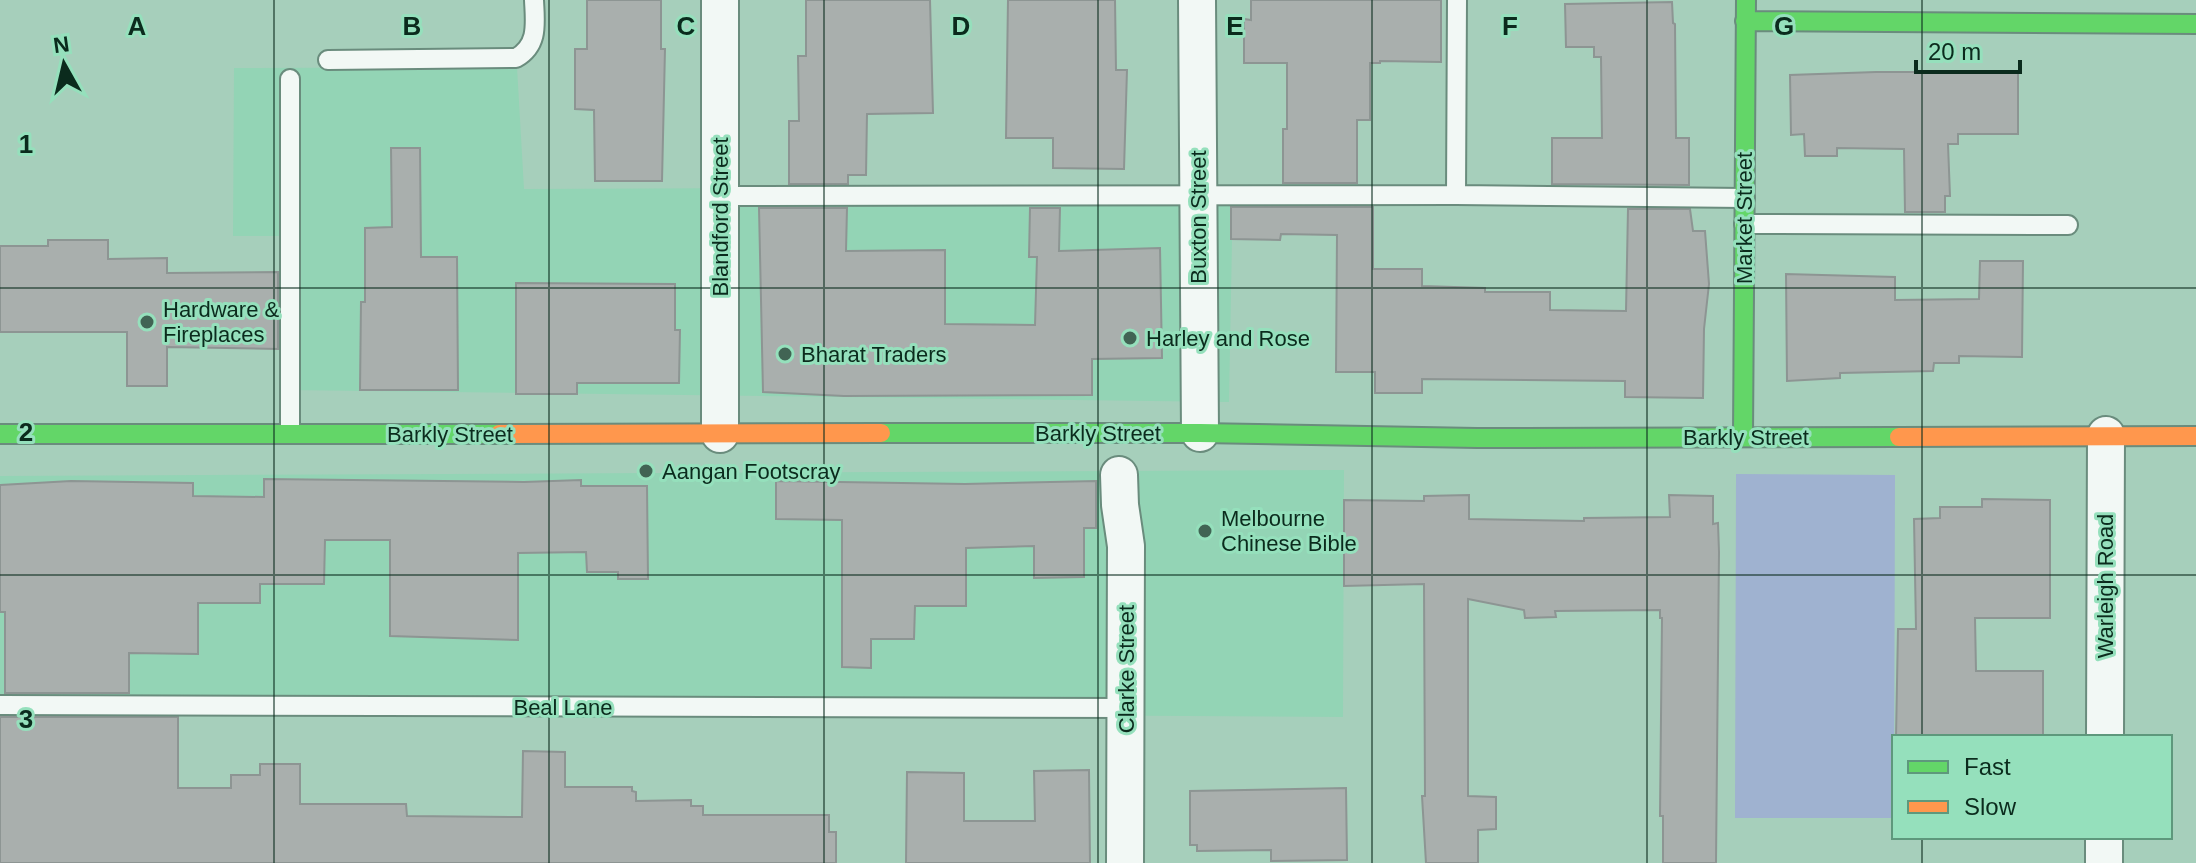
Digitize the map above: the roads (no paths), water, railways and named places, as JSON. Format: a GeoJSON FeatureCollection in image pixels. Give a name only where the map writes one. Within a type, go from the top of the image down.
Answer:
{"type":"FeatureCollection","features":[{"type":"Feature","properties":{"kind":"street","name":"Blandford Street"},"geometry":{"type":"LineString","coordinates":[[720,0],[720,434]]}},
{"type":"Feature","properties":{"kind":"street","name":"Buxton Street"},"geometry":{"type":"LineString","coordinates":[[1197,0],[1200,433]]}},
{"type":"Feature","properties":{"kind":"street","name":"Market Street"},"geometry":{"type":"LineString","coordinates":[[1743,437],[1746,0]]}},
{"type":"Feature","properties":{"kind":"street"},"geometry":{"type":"LineString","coordinates":[[1745,21],[2196,24]]}},
{"type":"Feature","properties":{"kind":"street","name":"Barkly Street"},"geometry":{"type":"LineString","coordinates":[[0,434],[1200,433],[1477,438],[2196,436]]}},
{"type":"Feature","properties":{"kind":"street","name":"Warleigh Road"},"geometry":{"type":"LineString","coordinates":[[2105,735],[2106,435]]}},
{"type":"Feature","properties":{"kind":"street","name":"Clarke Street"},"geometry":{"type":"LineString","coordinates":[[1119,475],[1126,546],[1125,863]]}},
{"type":"Feature","properties":{"kind":"street"},"geometry":{"type":"LineString","coordinates":[[2104,839],[2104,863]]}},
{"type":"Feature","properties":{"kind":"lane"},"geometry":{"type":"LineString","coordinates":[[328,60],[516,58],[531,46],[535,35],[534,0]]}},
{"type":"Feature","properties":{"kind":"lane"},"geometry":{"type":"LineString","coordinates":[[1456,195],[1457,0]]}},
{"type":"Feature","properties":{"kind":"lane"},"geometry":{"type":"LineString","coordinates":[[290,79],[290,434]]}},
{"type":"Feature","properties":{"kind":"lane"},"geometry":{"type":"LineString","coordinates":[[720,196],[1456,195],[1745,198]]}},
{"type":"Feature","properties":{"kind":"lane"},"geometry":{"type":"LineString","coordinates":[[1744,224],[2068,225]]}},
{"type":"Feature","properties":{"kind":"lane","name":"Beal Lane"},"geometry":{"type":"LineString","coordinates":[[0,705],[1126,708]]}},
{"type":"Feature","properties":{"kind":"place","name":"Hardware & Fireplaces"},"geometry":{"type":"Point","coordinates":[147,322]}},
{"type":"Feature","properties":{"kind":"place","name":"Harley and Rose"},"geometry":{"type":"Point","coordinates":[1130,338]}},
{"type":"Feature","properties":{"kind":"place","name":"Bharat Traders"},"geometry":{"type":"Point","coordinates":[785,354]}},
{"type":"Feature","properties":{"kind":"place","name":"Aangan Footscray"},"geometry":{"type":"Point","coordinates":[646,471]}},
{"type":"Feature","properties":{"kind":"place","name":"Melbourne Chinese Bible"},"geometry":{"type":"Point","coordinates":[1205,531]}}]}
